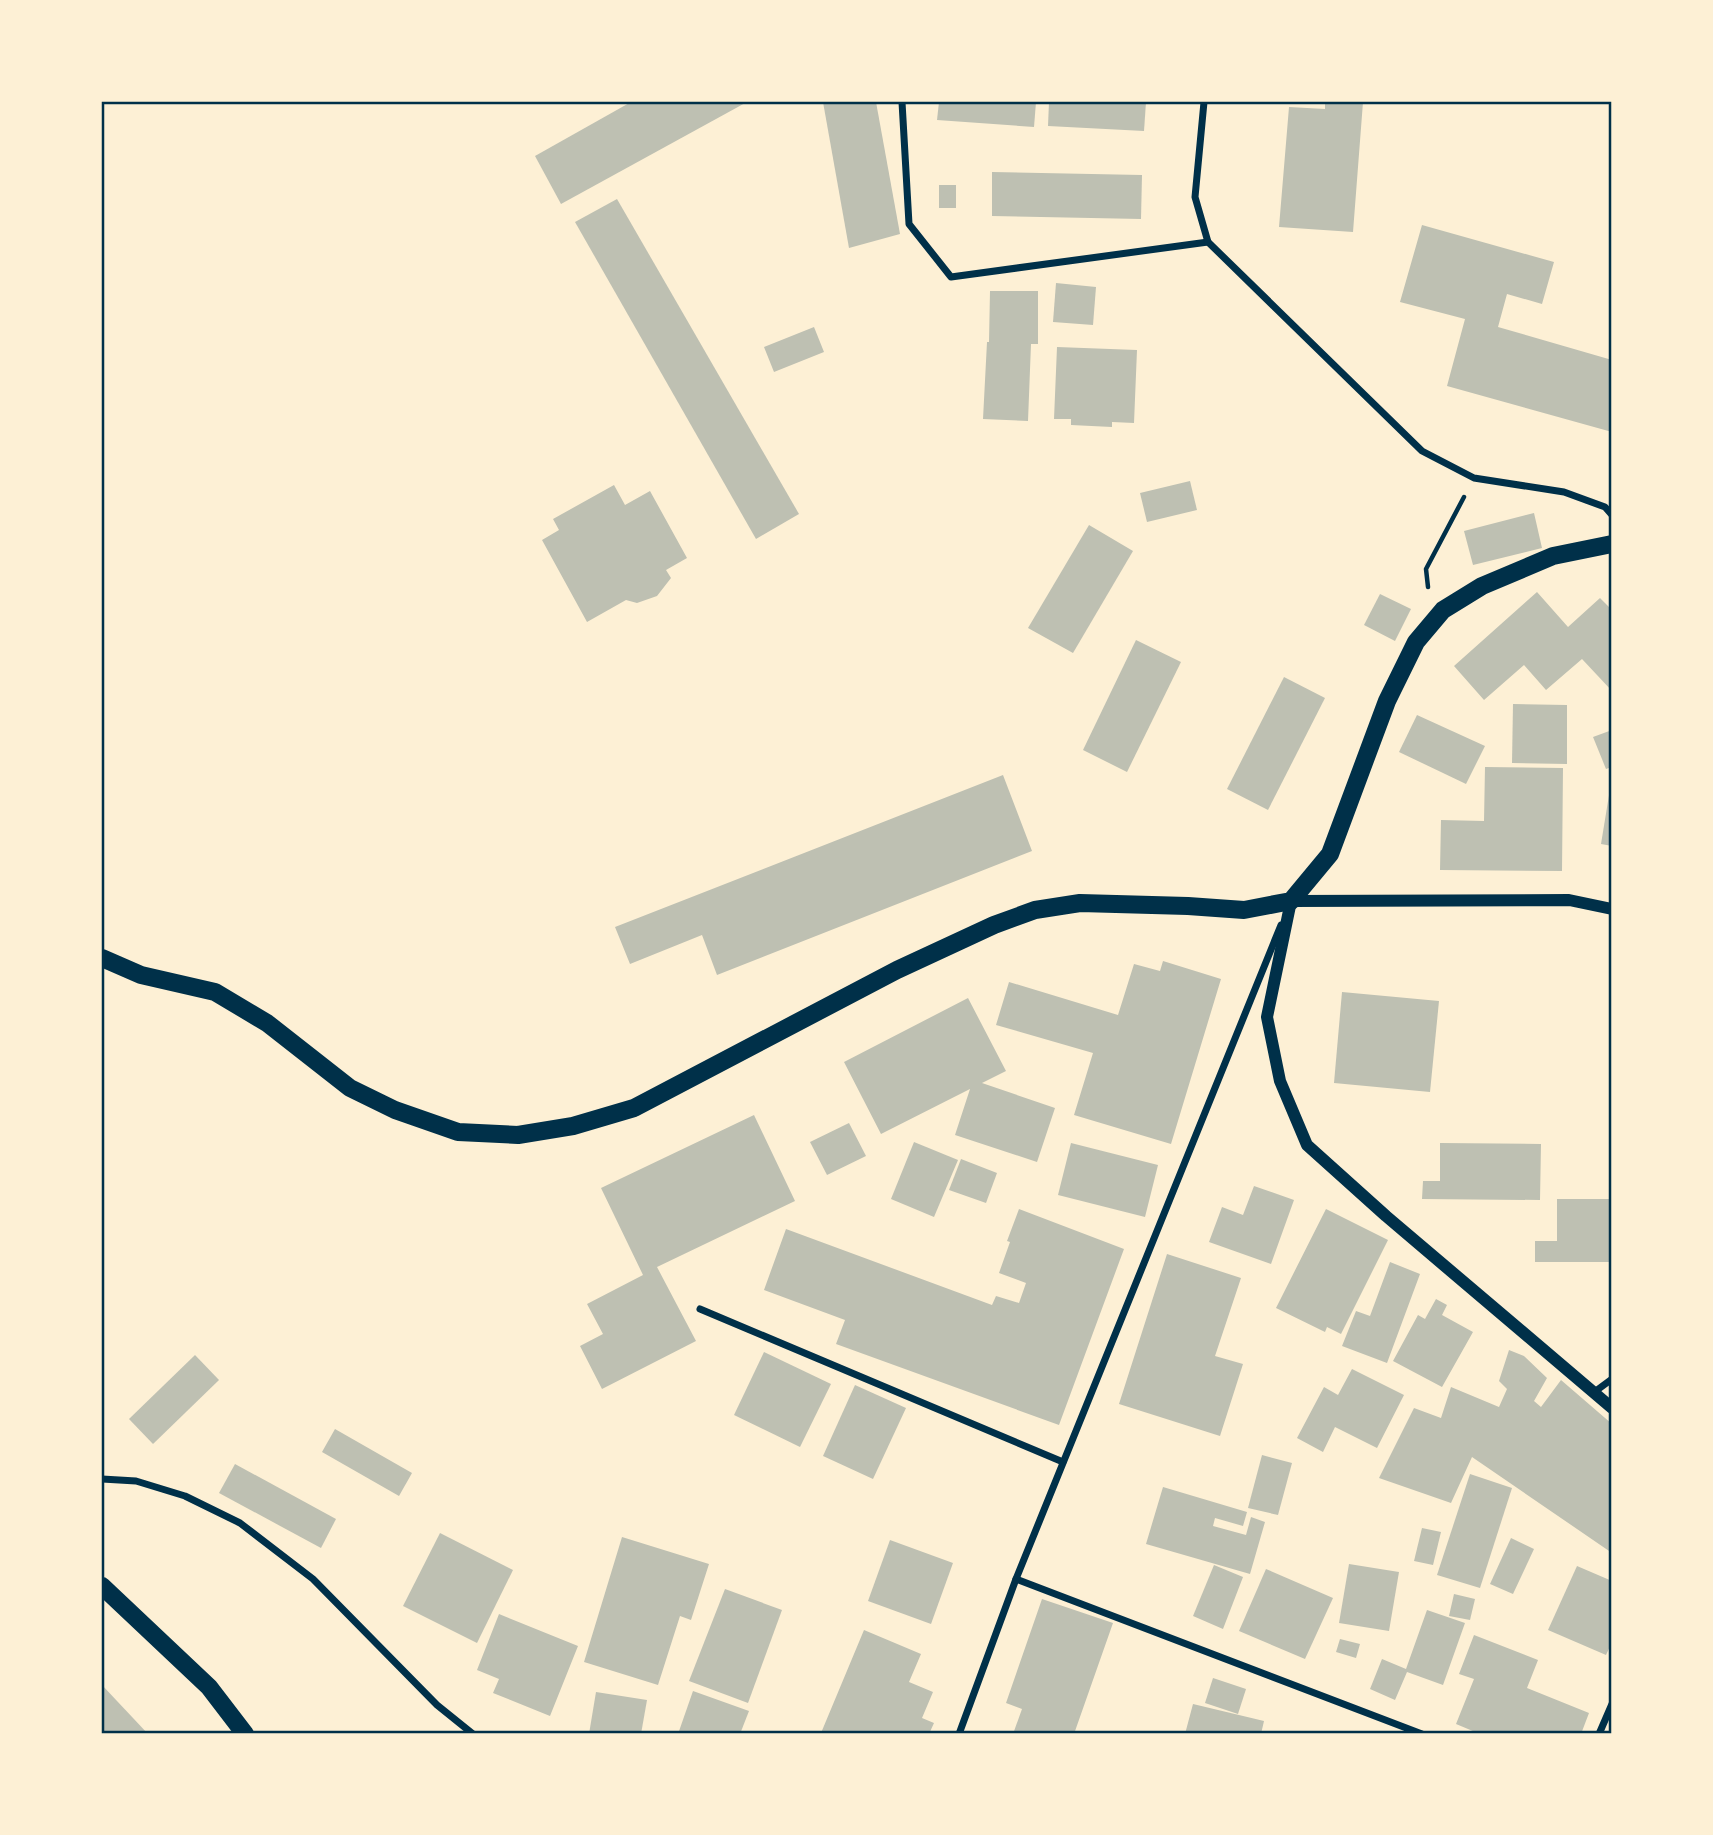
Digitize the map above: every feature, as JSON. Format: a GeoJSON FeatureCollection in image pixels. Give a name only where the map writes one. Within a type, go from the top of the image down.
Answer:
{"type":"FeatureCollection","features":[{"type":"Feature","properties":{"kind":"main road"},"geometry":{"type":"LineString","coordinates":[[102,958],[141,975],[215,992],[267,1023],[350,1088],[395,1110],[458,1132],[518,1135],[573,1126],[634,1108],[897,970],[994,925],[1035,910],[1080,903],[1244,910],[1291,901],[1331,854],[1387,701],[1416,642],[1443,610],[1482,586],[1553,556],[1612,544]]}},
{"type":"Feature","properties":{"kind":"main road"},"geometry":{"type":"LineString","coordinates":[[102,1586],[209,1686],[245,1734]]}},
{"type":"Feature","properties":{"kind":"street"},"geometry":{"type":"LineString","coordinates":[[902,102],[909,224],[951,277],[1209,242]]}},
{"type":"Feature","properties":{"kind":"street"},"geometry":{"type":"LineString","coordinates":[[1204,102],[1195,197],[1209,242],[1422,451],[1474,478],[1564,492],[1605,508],[1612,516]]}},
{"type":"Feature","properties":{"kind":"street"},"geometry":{"type":"LineString","coordinates":[[1291,901],[1569,900],[1612,909]]}},
{"type":"Feature","properties":{"kind":"street"},"geometry":{"type":"LineString","coordinates":[[1291,901],[1268,1017],[1280,1081],[1307,1145],[1385,1216],[1612,1408]]}},
{"type":"Feature","properties":{"kind":"street"},"geometry":{"type":"LineString","coordinates":[[959,1734],[1016,1578],[1291,901]]}},
{"type":"Feature","properties":{"kind":"street"},"geometry":{"type":"LineString","coordinates":[[700,1309],[1063,1462]]}},
{"type":"Feature","properties":{"kind":"street"},"geometry":{"type":"LineString","coordinates":[[1593,1393],[1612,1379]]}},
{"type":"Feature","properties":{"kind":"street"},"geometry":{"type":"LineString","coordinates":[[102,1479],[136,1481],[186,1496],[240,1523],[313,1579],[437,1705],[474,1734]]}},
{"type":"Feature","properties":{"kind":"street"},"geometry":{"type":"LineString","coordinates":[[1016,1578],[1422,1734]]}},
{"type":"Feature","properties":{"kind":"street"},"geometry":{"type":"LineString","coordinates":[[1599,1734],[1612,1704]]}},
{"type":"Feature","properties":{"kind":"path"},"geometry":{"type":"LineString","coordinates":[[1433,622],[1426,569],[1474,478]]}},
{"type":"Feature","properties":{"kind":"building"},"geometry":{"type":"Polygon","coordinates":[[[631,102],[747,102],[561,204],[535,156],[631,102]]]}},
{"type":"Feature","properties":{"kind":"building"},"geometry":{"type":"Polygon","coordinates":[[[823,102],[876,102],[900,234],[849,248],[823,102]]]}},
{"type":"Feature","properties":{"kind":"building"},"geometry":{"type":"Polygon","coordinates":[[[939,102],[1036,102],[1034,127],[937,120],[939,102]]]}},
{"type":"Feature","properties":{"kind":"building"},"geometry":{"type":"Polygon","coordinates":[[[1049,102],[1146,102],[1144,131],[1048,126],[1049,102]]]}},
{"type":"Feature","properties":{"kind":"building"},"geometry":{"type":"Polygon","coordinates":[[[1325,102],[1363,102],[1353,232],[1279,227],[1289,107],[1325,109],[1325,102]]]}},
{"type":"Feature","properties":{"kind":"building"},"geometry":{"type":"Polygon","coordinates":[[[992,172],[1142,175],[1141,219],[992,216],[992,172]]]}},
{"type":"Feature","properties":{"kind":"building"},"geometry":{"type":"Polygon","coordinates":[[[939,185],[956,185],[956,208],[939,208],[939,185]]]}},
{"type":"Feature","properties":{"kind":"building"},"geometry":{"type":"Polygon","coordinates":[[[617,199],[799,514],[756,539],[575,222],[617,199]]]}},
{"type":"Feature","properties":{"kind":"building"},"geometry":{"type":"Polygon","coordinates":[[[1422,225],[1554,262],[1542,304],[1507,294],[1498,327],[1612,360],[1612,432],[1447,386],[1465,319],[1400,302],[1422,225]]]}},
{"type":"Feature","properties":{"kind":"building"},"geometry":{"type":"Polygon","coordinates":[[[1056,283],[1096,287],[1093,325],[1053,322],[1056,283]]]}},
{"type":"Feature","properties":{"kind":"building"},"geometry":{"type":"Polygon","coordinates":[[[990,291],[1038,291],[1038,344],[1031,344],[1028,421],[983,419],[990,291]]]}},
{"type":"Feature","properties":{"kind":"building"},"geometry":{"type":"Polygon","coordinates":[[[814,327],[824,352],[774,372],[764,347],[814,327]]]}},
{"type":"Feature","properties":{"kind":"building"},"geometry":{"type":"Polygon","coordinates":[[[1057,347],[1137,350],[1134,423],[1112,422],[1112,427],[1071,425],[1071,419],[1054,419],[1057,347]]]}},
{"type":"Feature","properties":{"kind":"building"},"geometry":{"type":"Polygon","coordinates":[[[1190,481],[1197,510],[1147,522],[1140,493],[1190,481]]]}},
{"type":"Feature","properties":{"kind":"building"},"geometry":{"type":"Polygon","coordinates":[[[614,485],[625,505],[650,491],[687,558],[666,570],[671,578],[657,596],[637,603],[626,600],[587,622],[542,540],[559,530],[553,519],[614,485]]]}},
{"type":"Feature","properties":{"kind":"building"},"geometry":{"type":"Polygon","coordinates":[[[1534,513],[1542,548],[1473,565],[1464,531],[1534,513]]]}},
{"type":"Feature","properties":{"kind":"building"},"geometry":{"type":"Polygon","coordinates":[[[1089,525],[1133,551],[1073,653],[1028,628],[1089,525]]]}},
{"type":"Feature","properties":{"kind":"building"},"geometry":{"type":"Polygon","coordinates":[[[1537,592],[1568,627],[1600,598],[1612,610],[1612,691],[1582,659],[1546,690],[1524,665],[1484,700],[1454,666],[1537,592]]]}},
{"type":"Feature","properties":{"kind":"building"},"geometry":{"type":"Polygon","coordinates":[[[1380,594],[1411,609],[1395,641],[1364,625],[1380,594]]]}},
{"type":"Feature","properties":{"kind":"building"},"geometry":{"type":"Polygon","coordinates":[[[1136,640],[1181,662],[1127,772],[1083,750],[1136,640]]]}},
{"type":"Feature","properties":{"kind":"building"},"geometry":{"type":"Polygon","coordinates":[[[1284,677],[1325,698],[1268,810],[1227,789],[1284,677]]]}},
{"type":"Feature","properties":{"kind":"building"},"geometry":{"type":"Polygon","coordinates":[[[1513,704],[1567,705],[1567,764],[1512,763],[1513,704]]]}},
{"type":"Feature","properties":{"kind":"building"},"geometry":{"type":"Polygon","coordinates":[[[1417,715],[1485,746],[1466,784],[1399,752],[1417,715]]]}},
{"type":"Feature","properties":{"kind":"building"},"geometry":{"type":"Polygon","coordinates":[[[1612,730],[1612,767],[1606,769],[1593,737],[1612,730]]]}},
{"type":"Feature","properties":{"kind":"building"},"geometry":{"type":"Polygon","coordinates":[[[1485,767],[1563,768],[1562,871],[1440,870],[1441,820],[1484,821],[1485,767]]]}},
{"type":"Feature","properties":{"kind":"building"},"geometry":{"type":"Polygon","coordinates":[[[1003,775],[1032,851],[717,975],[702,935],[630,964],[615,927],[1003,775]]]}},
{"type":"Feature","properties":{"kind":"building"},"geometry":{"type":"Polygon","coordinates":[[[1612,789],[1612,846],[1601,844],[1612,789]]]}},
{"type":"Feature","properties":{"kind":"building"},"geometry":{"type":"Polygon","coordinates":[[[1163,961],[1221,979],[1171,1144],[1074,1115],[1093,1053],[996,1025],[1009,982],[1118,1015],[1134,964],[1160,971],[1163,961]]]}},
{"type":"Feature","properties":{"kind":"building"},"geometry":{"type":"Polygon","coordinates":[[[1342,992],[1439,1001],[1430,1092],[1334,1083],[1342,992]]]}},
{"type":"Feature","properties":{"kind":"building"},"geometry":{"type":"Polygon","coordinates":[[[968,998],[1006,1071],[982,1083],[1055,1108],[1037,1162],[955,1135],[970,1089],[881,1134],[844,1062],[968,998]]]}},
{"type":"Feature","properties":{"kind":"building"},"geometry":{"type":"Polygon","coordinates":[[[754,1115],[795,1201],[657,1267],[696,1341],[602,1389],[580,1346],[603,1334],[587,1304],[643,1275],[601,1188],[754,1115]]]}},
{"type":"Feature","properties":{"kind":"building"},"geometry":{"type":"Polygon","coordinates":[[[849,1123],[866,1156],[827,1175],[810,1142],[849,1123]]]}},
{"type":"Feature","properties":{"kind":"building"},"geometry":{"type":"Polygon","coordinates":[[[914,1142],[958,1160],[934,1217],[891,1199],[914,1142]]]}},
{"type":"Feature","properties":{"kind":"building"},"geometry":{"type":"Polygon","coordinates":[[[1071,1143],[1158,1165],[1145,1217],[1058,1195],[1071,1143]]]}},
{"type":"Feature","properties":{"kind":"building"},"geometry":{"type":"Polygon","coordinates":[[[1440,1143],[1541,1144],[1540,1200],[1422,1199],[1423,1181],[1440,1181],[1440,1143]]]}},
{"type":"Feature","properties":{"kind":"building"},"geometry":{"type":"Polygon","coordinates":[[[961,1159],[997,1173],[986,1203],[949,1190],[961,1159]]]}},
{"type":"Feature","properties":{"kind":"building"},"geometry":{"type":"Polygon","coordinates":[[[1254,1186],[1294,1200],[1271,1264],[1209,1242],[1222,1207],[1243,1215],[1254,1186]]]}},
{"type":"Feature","properties":{"kind":"building"},"geometry":{"type":"Polygon","coordinates":[[[1557,1199],[1612,1199],[1612,1262],[1535,1262],[1535,1241],[1557,1241],[1557,1199]]]}},
{"type":"Feature","properties":{"kind":"building"},"geometry":{"type":"Polygon","coordinates":[[[1019,1209],[1124,1249],[1059,1425],[836,1344],[845,1320],[764,1290],[786,1229],[992,1305],[996,1296],[1019,1303],[1026,1283],[999,1273],[1019,1209]]]}},
{"type":"Feature","properties":{"kind":"building"},"geometry":{"type":"Polygon","coordinates":[[[1326,1209],[1388,1240],[1341,1334],[1327,1327],[1325,1332],[1276,1308],[1326,1209]]]}},
{"type":"Feature","properties":{"kind":"building"},"geometry":{"type":"Polygon","coordinates":[[[1167,1254],[1241,1278],[1215,1356],[1243,1364],[1220,1436],[1119,1404],[1167,1254]]]}},
{"type":"Feature","properties":{"kind":"building"},"geometry":{"type":"Polygon","coordinates":[[[1390,1262],[1420,1274],[1387,1363],[1342,1346],[1356,1311],[1370,1316],[1390,1262]]]}},
{"type":"Feature","properties":{"kind":"building"},"geometry":{"type":"Polygon","coordinates":[[[1436,1299],[1447,1305],[1442,1315],[1473,1332],[1442,1387],[1393,1361],[1418,1315],[1425,1319],[1436,1299]]]}},
{"type":"Feature","properties":{"kind":"building"},"geometry":{"type":"Polygon","coordinates":[[[1509,1350],[1524,1356],[1547,1378],[1534,1401],[1541,1407],[1561,1380],[1612,1424],[1612,1553],[1472,1457],[1451,1503],[1379,1478],[1414,1408],[1441,1418],[1451,1387],[1499,1407],[1507,1389],[1499,1381],[1509,1350]]]}},
{"type":"Feature","properties":{"kind":"building"},"geometry":{"type":"Polygon","coordinates":[[[764,1352],[831,1384],[800,1447],[734,1415],[764,1352]]]}},
{"type":"Feature","properties":{"kind":"building"},"geometry":{"type":"Polygon","coordinates":[[[195,1355],[219,1380],[153,1444],[129,1419],[195,1355]]]}},
{"type":"Feature","properties":{"kind":"building"},"geometry":{"type":"Polygon","coordinates":[[[1352,1369],[1404,1395],[1377,1448],[1335,1427],[1323,1452],[1297,1438],[1324,1387],[1338,1395],[1352,1369]]]}},
{"type":"Feature","properties":{"kind":"building"},"geometry":{"type":"Polygon","coordinates":[[[855,1385],[906,1408],[873,1479],[823,1456],[855,1385]]]}},
{"type":"Feature","properties":{"kind":"building"},"geometry":{"type":"Polygon","coordinates":[[[335,1429],[412,1473],[399,1496],[322,1452],[335,1429]]]}},
{"type":"Feature","properties":{"kind":"building"},"geometry":{"type":"Polygon","coordinates":[[[1262,1455],[1292,1463],[1278,1515],[1248,1508],[1262,1455]]]}},
{"type":"Feature","properties":{"kind":"building"},"geometry":{"type":"Polygon","coordinates":[[[235,1464],[336,1519],[321,1548],[219,1493],[235,1464]]]}},
{"type":"Feature","properties":{"kind":"building"},"geometry":{"type":"Polygon","coordinates":[[[1470,1474],[1512,1488],[1480,1588],[1437,1575],[1470,1474]]]}},
{"type":"Feature","properties":{"kind":"building"},"geometry":{"type":"Polygon","coordinates":[[[1163,1487],[1247,1512],[1243,1526],[1215,1518],[1213,1526],[1246,1535],[1251,1517],[1265,1522],[1250,1574],[1146,1544],[1163,1487]]]}},
{"type":"Feature","properties":{"kind":"building"},"geometry":{"type":"Polygon","coordinates":[[[1422,1528],[1441,1532],[1433,1565],[1414,1561],[1422,1528]]]}},
{"type":"Feature","properties":{"kind":"building"},"geometry":{"type":"Polygon","coordinates":[[[440,1533],[513,1570],[477,1643],[403,1606],[440,1533]]]}},
{"type":"Feature","properties":{"kind":"building"},"geometry":{"type":"Polygon","coordinates":[[[622,1537],[709,1564],[691,1620],[680,1616],[658,1685],[584,1662],[622,1537]]]}},
{"type":"Feature","properties":{"kind":"building"},"geometry":{"type":"Polygon","coordinates":[[[1511,1538],[1534,1549],[1513,1594],[1490,1584],[1511,1538]]]}},
{"type":"Feature","properties":{"kind":"building"},"geometry":{"type":"Polygon","coordinates":[[[890,1540],[953,1563],[931,1624],[868,1601],[890,1540]]]}},
{"type":"Feature","properties":{"kind":"building"},"geometry":{"type":"Polygon","coordinates":[[[1349,1564],[1399,1572],[1389,1631],[1339,1623],[1349,1564]]]}},
{"type":"Feature","properties":{"kind":"building"},"geometry":{"type":"Polygon","coordinates":[[[1214,1565],[1243,1577],[1223,1629],[1193,1616],[1214,1565]]]}},
{"type":"Feature","properties":{"kind":"building"},"geometry":{"type":"Polygon","coordinates":[[[1577,1566],[1612,1581],[1612,1642],[1606,1655],[1548,1630],[1577,1566]]]}},
{"type":"Feature","properties":{"kind":"building"},"geometry":{"type":"Polygon","coordinates":[[[1266,1569],[1333,1598],[1305,1659],[1239,1631],[1266,1569]]]}},
{"type":"Feature","properties":{"kind":"building"},"geometry":{"type":"Polygon","coordinates":[[[725,1589],[782,1610],[748,1703],[689,1681],[725,1589]]]}},
{"type":"Feature","properties":{"kind":"building"},"geometry":{"type":"Polygon","coordinates":[[[1454,1594],[1475,1599],[1470,1620],[1449,1616],[1454,1594]]]}},
{"type":"Feature","properties":{"kind":"building"},"geometry":{"type":"Polygon","coordinates":[[[1042,1599],[1113,1623],[1074,1734],[1013,1734],[1022,1709],[1006,1703],[1042,1599]]]}},
{"type":"Feature","properties":{"kind":"building"},"geometry":{"type":"Polygon","coordinates":[[[1427,1610],[1465,1623],[1443,1685],[1407,1672],[1395,1700],[1370,1689],[1382,1659],[1406,1669],[1427,1610]]]}},
{"type":"Feature","properties":{"kind":"building"},"geometry":{"type":"Polygon","coordinates":[[[499,1614],[578,1646],[550,1716],[493,1693],[499,1679],[477,1670],[499,1614]]]}},
{"type":"Feature","properties":{"kind":"building"},"geometry":{"type":"Polygon","coordinates":[[[864,1630],[921,1654],[909,1682],[933,1692],[922,1718],[934,1723],[929,1734],[821,1733],[864,1630]]]}},
{"type":"Feature","properties":{"kind":"building"},"geometry":{"type":"Polygon","coordinates":[[[1474,1635],[1538,1660],[1527,1688],[1589,1713],[1581,1734],[1480,1734],[1456,1724],[1474,1679],[1459,1674],[1474,1635]]]}},
{"type":"Feature","properties":{"kind":"building"},"geometry":{"type":"Polygon","coordinates":[[[1340,1639],[1360,1644],[1356,1658],[1336,1652],[1340,1639]]]}},
{"type":"Feature","properties":{"kind":"building"},"geometry":{"type":"Polygon","coordinates":[[[1213,1678],[1246,1689],[1238,1714],[1205,1703],[1213,1678]]]}},
{"type":"Feature","properties":{"kind":"building"},"geometry":{"type":"Polygon","coordinates":[[[102,1685],[148,1734],[102,1734],[102,1685]]]}},
{"type":"Feature","properties":{"kind":"building"},"geometry":{"type":"Polygon","coordinates":[[[693,1691],[749,1711],[740,1734],[678,1734],[693,1691]]]}},
{"type":"Feature","properties":{"kind":"building"},"geometry":{"type":"Polygon","coordinates":[[[596,1692],[647,1700],[641,1734],[589,1734],[596,1692]]]}},
{"type":"Feature","properties":{"kind":"building"},"geometry":{"type":"Polygon","coordinates":[[[1193,1704],[1264,1721],[1261,1734],[1185,1734],[1193,1704]]]}}]}
